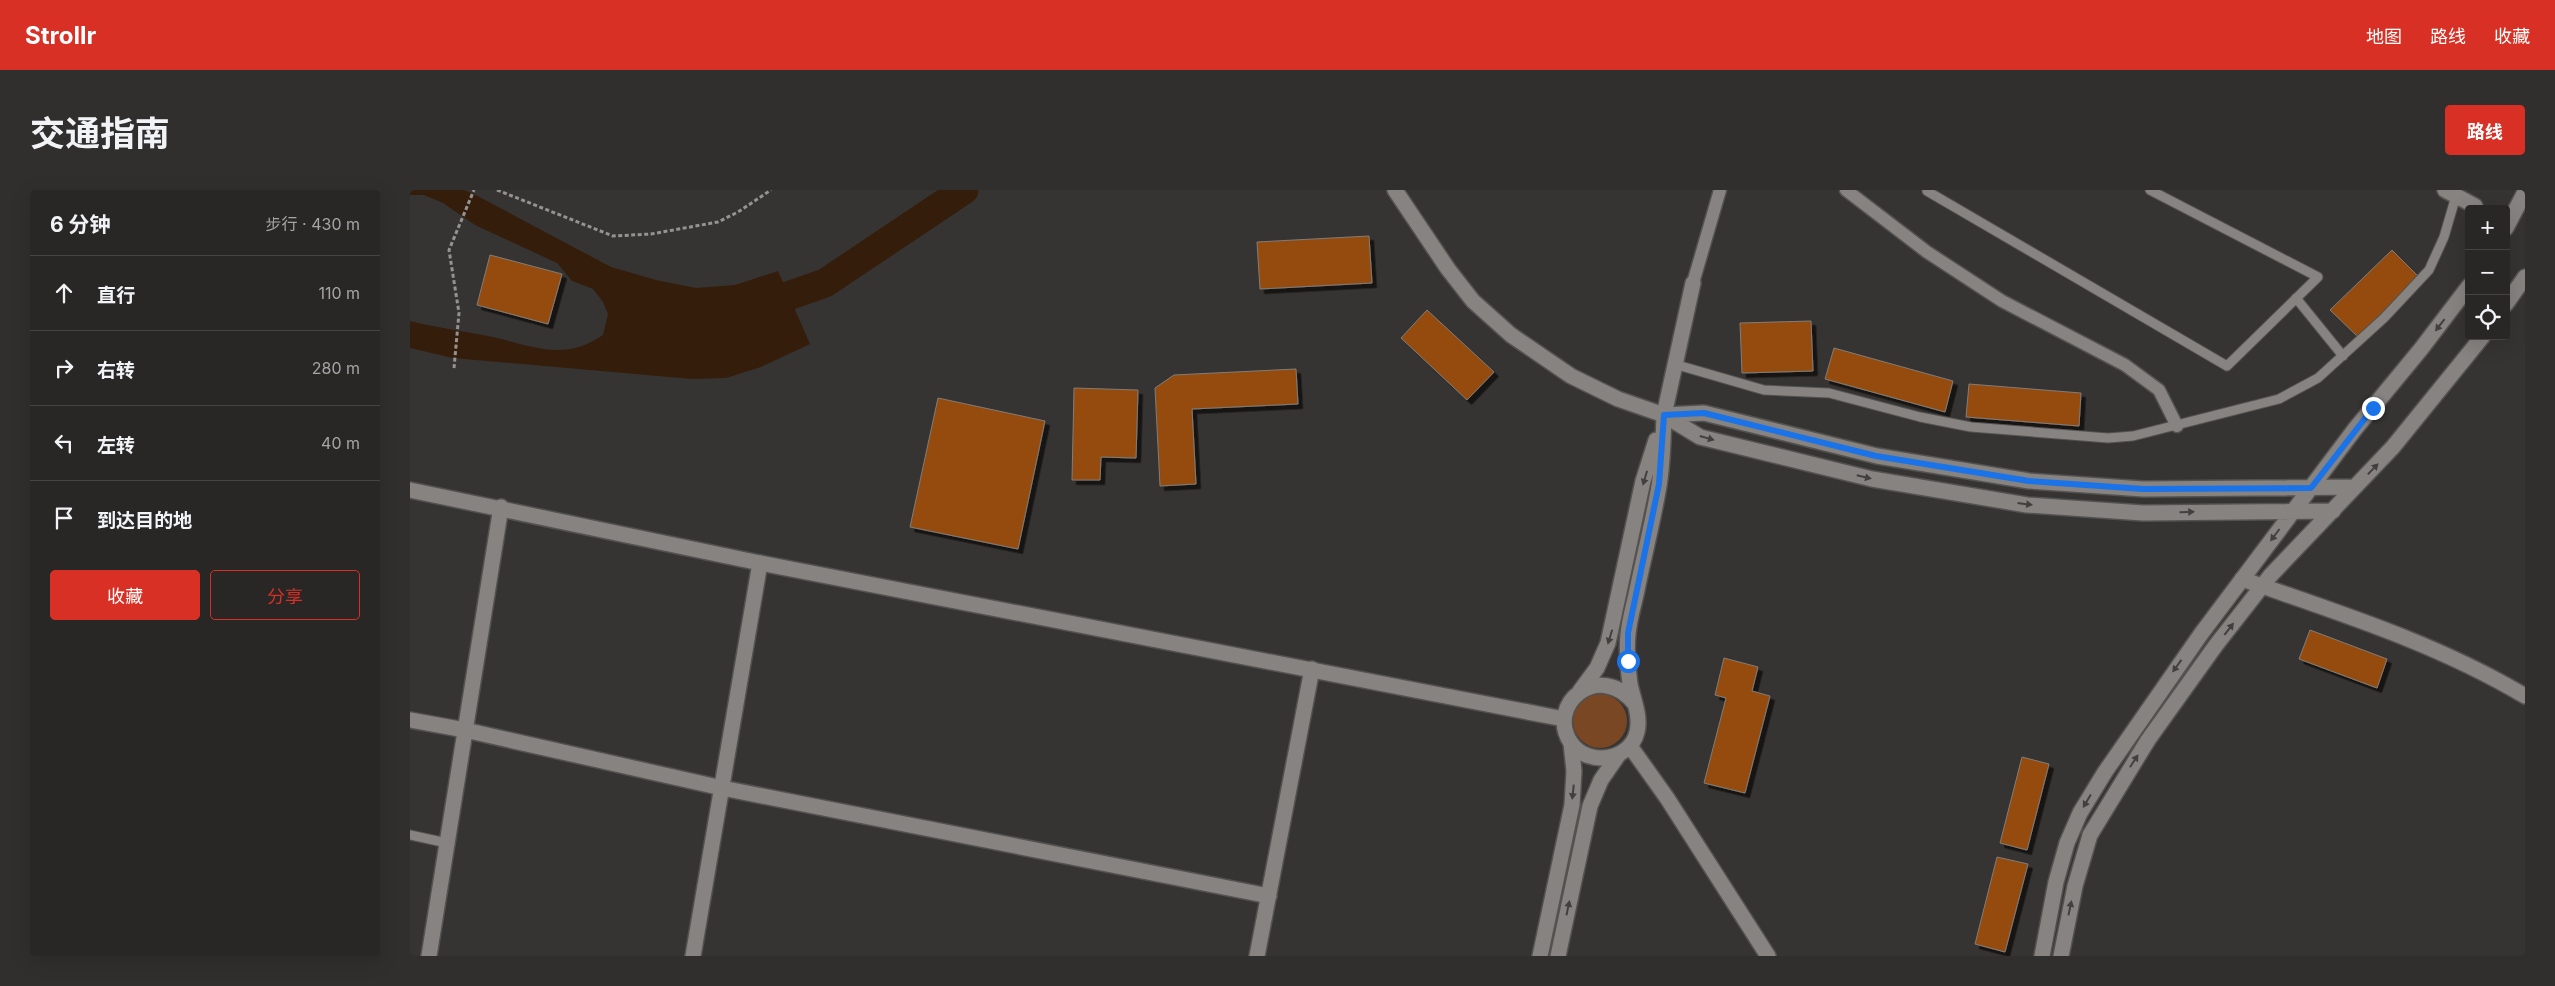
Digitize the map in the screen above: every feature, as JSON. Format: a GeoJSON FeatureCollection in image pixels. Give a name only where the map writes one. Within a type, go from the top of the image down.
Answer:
{"type":"FeatureCollection","features":[{"type":"Feature","properties":{"kind":"main road"},"geometry":{"type":"LineString","coordinates":[[1395,190],[1448,269],[1474,300],[1510,336],[1550,364],[1594,388],[1664,415],[1700,436],[1872,479],[1950,494],[2084,510],[2143,513],[2333,511]]}},
{"type":"Feature","properties":{"kind":"main road"},"geometry":{"type":"LineString","coordinates":[[2510,220],[2525,192]]}},
{"type":"Feature","properties":{"kind":"main road"},"geometry":{"type":"LineString","coordinates":[[2450,193],[2473,205]]}},
{"type":"Feature","properties":{"kind":"main road"},"geometry":{"type":"LineString","coordinates":[[2510,298],[2525,276]]}},
{"type":"Feature","properties":{"kind":"main road"},"geometry":{"type":"LineString","coordinates":[[1540,956],[1572,805],[1574,771],[1571,743],[1566,731],[1564,718],[1569,703],[1597,668],[1608,643],[1643,481],[1664,415],[1693,283]]}},
{"type":"Feature","properties":{"kind":"main road"},"geometry":{"type":"LineString","coordinates":[[2042,956],[2062,860],[2080,813],[2132,730],[2293,511],[2465,291]]}},
{"type":"Feature","properties":{"kind":"main road"},"geometry":{"type":"LineString","coordinates":[[2061,956],[2078,872],[2097,822],[2175,701],[2262,586],[2393,447],[2480,340]]}},
{"type":"Feature","properties":{"kind":"main road"},"geometry":{"type":"LineString","coordinates":[[1664,415],[1704,413],[1876,456],[2029,481],[2143,489],[2355,487]]}},
{"type":"Feature","properties":{"kind":"main road"},"geometry":{"type":"LineString","coordinates":[[1558,956],[1590,806],[1601,780],[1637,733],[1639,718],[1628,661],[1628,633],[1659,484],[1664,415]]}},
{"type":"Feature","properties":{"kind":"main road"},"geometry":{"type":"LineString","coordinates":[[410,490],[501,507],[760,563],[1564,718]]}},
{"type":"Feature","properties":{"kind":"main road"},"geometry":{"type":"LineString","coordinates":[[429,956],[501,507]]}},
{"type":"Feature","properties":{"kind":"main road"},"geometry":{"type":"LineString","coordinates":[[693,956],[760,563]]}},
{"type":"Feature","properties":{"kind":"main road"},"geometry":{"type":"LineString","coordinates":[[2242,579],[2437,650],[2476,668],[2525,696]]}},
{"type":"Feature","properties":{"kind":"main road"},"geometry":{"type":"LineString","coordinates":[[1257,956],[1312,669]]}},
{"type":"Feature","properties":{"kind":"main road"},"geometry":{"type":"LineString","coordinates":[[1580,691],[1596,685],[1612,686],[1626,693],[1635,704]]}},
{"type":"Feature","properties":{"kind":"main road"},"geometry":{"type":"LineString","coordinates":[[410,720],[465,730],[722,788],[1269,896]]}},
{"type":"Feature","properties":{"kind":"main road"},"geometry":{"type":"LineString","coordinates":[[1571,743],[1580,752],[1592,757],[1606,758],[1624,750]]}},
{"type":"Feature","properties":{"kind":"main road"},"geometry":{"type":"LineString","coordinates":[[1624,750],[1667,798],[1768,956]]}},
{"type":"Feature","properties":{"kind":"street"},"geometry":{"type":"LineString","coordinates":[[1693,283],[1720,190]]}},
{"type":"Feature","properties":{"kind":"street"},"geometry":{"type":"LineString","coordinates":[[1846,190],[1927,252],[2002,301],[2125,365],[2159,390],[2177,426]]}},
{"type":"Feature","properties":{"kind":"lane"},"geometry":{"type":"LineString","coordinates":[[1927,191],[2227,366],[2318,277],[2150,190]]}},
{"type":"Feature","properties":{"kind":"lane"},"geometry":{"type":"LineString","coordinates":[[1674,364],[1764,390],[1829,393],[1920,418],[1971,427],[2108,438],[2133,436],[2279,399],[2318,378],[2384,318],[2429,270],[2444,237],[2450,193]]}},
{"type":"Feature","properties":{"kind":"lane"},"geometry":{"type":"LineString","coordinates":[[2296,298],[2343,356]]}},
{"type":"Feature","properties":{"kind":"lane"},"geometry":{"type":"LineString","coordinates":[[410,835],[447,842]]}},
{"type":"Feature","properties":{"kind":"path"},"geometry":{"type":"LineString","coordinates":[[496,190],[613,236],[651,234],[718,222],[738,212],[771,190]]}},
{"type":"Feature","properties":{"kind":"path"},"geometry":{"type":"LineString","coordinates":[[454,368],[459,313],[449,250],[473,192]]}},
{"type":"Feature","properties":{"kind":"shaded area"},"geometry":{"type":"Polygon","coordinates":[[[410,190],[464,190],[611,267],[656,280],[696,288],[735,285],[778,271],[810,344],[761,367],[726,378],[692,379],[453,358],[410,348],[410,321],[548,350],[575,348],[603,335],[608,314],[603,302],[593,289],[572,281],[557,263],[475,225],[443,203],[424,195],[410,195],[410,190]]]}},
{"type":"Feature","properties":{"kind":"shaded area"},"geometry":{"type":"Polygon","coordinates":[[[1600,694],[1610,696],[1619,702],[1625,711],[1627,721],[1625,731],[1619,740],[1610,746],[1600,748],[1590,746],[1581,740],[1575,731],[1573,721],[1575,711],[1581,702],[1590,696],[1600,694]]]}},
{"type":"Feature","properties":{"kind":"building"},"geometry":{"type":"Polygon","coordinates":[[[1369,236],[1372,283],[1260,289],[1257,242],[1369,236]]]}},
{"type":"Feature","properties":{"kind":"building"},"geometry":{"type":"Polygon","coordinates":[[[2392,250],[2419,277],[2358,337],[2330,310],[2392,250]]]}},
{"type":"Feature","properties":{"kind":"building"},"geometry":{"type":"Polygon","coordinates":[[[490,255],[562,274],[548,324],[477,305],[490,255]]]}},
{"type":"Feature","properties":{"kind":"building"},"geometry":{"type":"Polygon","coordinates":[[[1427,310],[1494,372],[1467,400],[1401,338],[1427,310]]]}},
{"type":"Feature","properties":{"kind":"building"},"geometry":{"type":"Polygon","coordinates":[[[1811,321],[1813,371],[1742,373],[1740,323],[1811,321]]]}},
{"type":"Feature","properties":{"kind":"building"},"geometry":{"type":"Polygon","coordinates":[[[1834,348],[1953,381],[1945,412],[1825,379],[1834,348]]]}},
{"type":"Feature","properties":{"kind":"building"},"geometry":{"type":"Polygon","coordinates":[[[1296,369],[1298,404],[1192,409],[1196,484],[1160,486],[1155,388],[1174,375],[1296,369]]]}},
{"type":"Feature","properties":{"kind":"building"},"geometry":{"type":"Polygon","coordinates":[[[1969,384],[2081,393],[2079,426],[1966,417],[1969,384]]]}},
{"type":"Feature","properties":{"kind":"building"},"geometry":{"type":"Polygon","coordinates":[[[1074,388],[1138,390],[1136,458],[1101,457],[1100,480],[1072,480],[1074,388]]]}},
{"type":"Feature","properties":{"kind":"building"},"geometry":{"type":"Polygon","coordinates":[[[938,398],[1045,421],[1018,549],[910,527],[938,398]]]}},
{"type":"Feature","properties":{"kind":"building"},"geometry":{"type":"Polygon","coordinates":[[[2310,630],[2387,659],[2377,688],[2299,659],[2310,630]]]}},
{"type":"Feature","properties":{"kind":"building"},"geometry":{"type":"Polygon","coordinates":[[[1724,658],[1758,667],[1752,691],[1770,696],[1745,793],[1704,783],[1726,698],[1715,695],[1724,658]]]}},
{"type":"Feature","properties":{"kind":"building"},"geometry":{"type":"Polygon","coordinates":[[[2022,757],[2049,764],[2027,850],[2000,843],[2022,757]]]}},
{"type":"Feature","properties":{"kind":"building"},"geometry":{"type":"Polygon","coordinates":[[[1997,857],[2028,864],[2005,952],[1975,944],[1997,857]]]}},
{"type":"Feature","properties":{"kind":"waterway"},"geometry":{"type":"LineString","coordinates":[[751,309],[825,283],[964,190]]}},
{"type":"Feature","properties":{"kind":"route"},"geometry":{"type":"LineString","coordinates":[[1628,661],[1628,633],[1659,484],[1664,415],[1704,413],[1876,456],[2029,481],[2086,487],[2143,489],[2311,488],[2373,408]]}}]}
